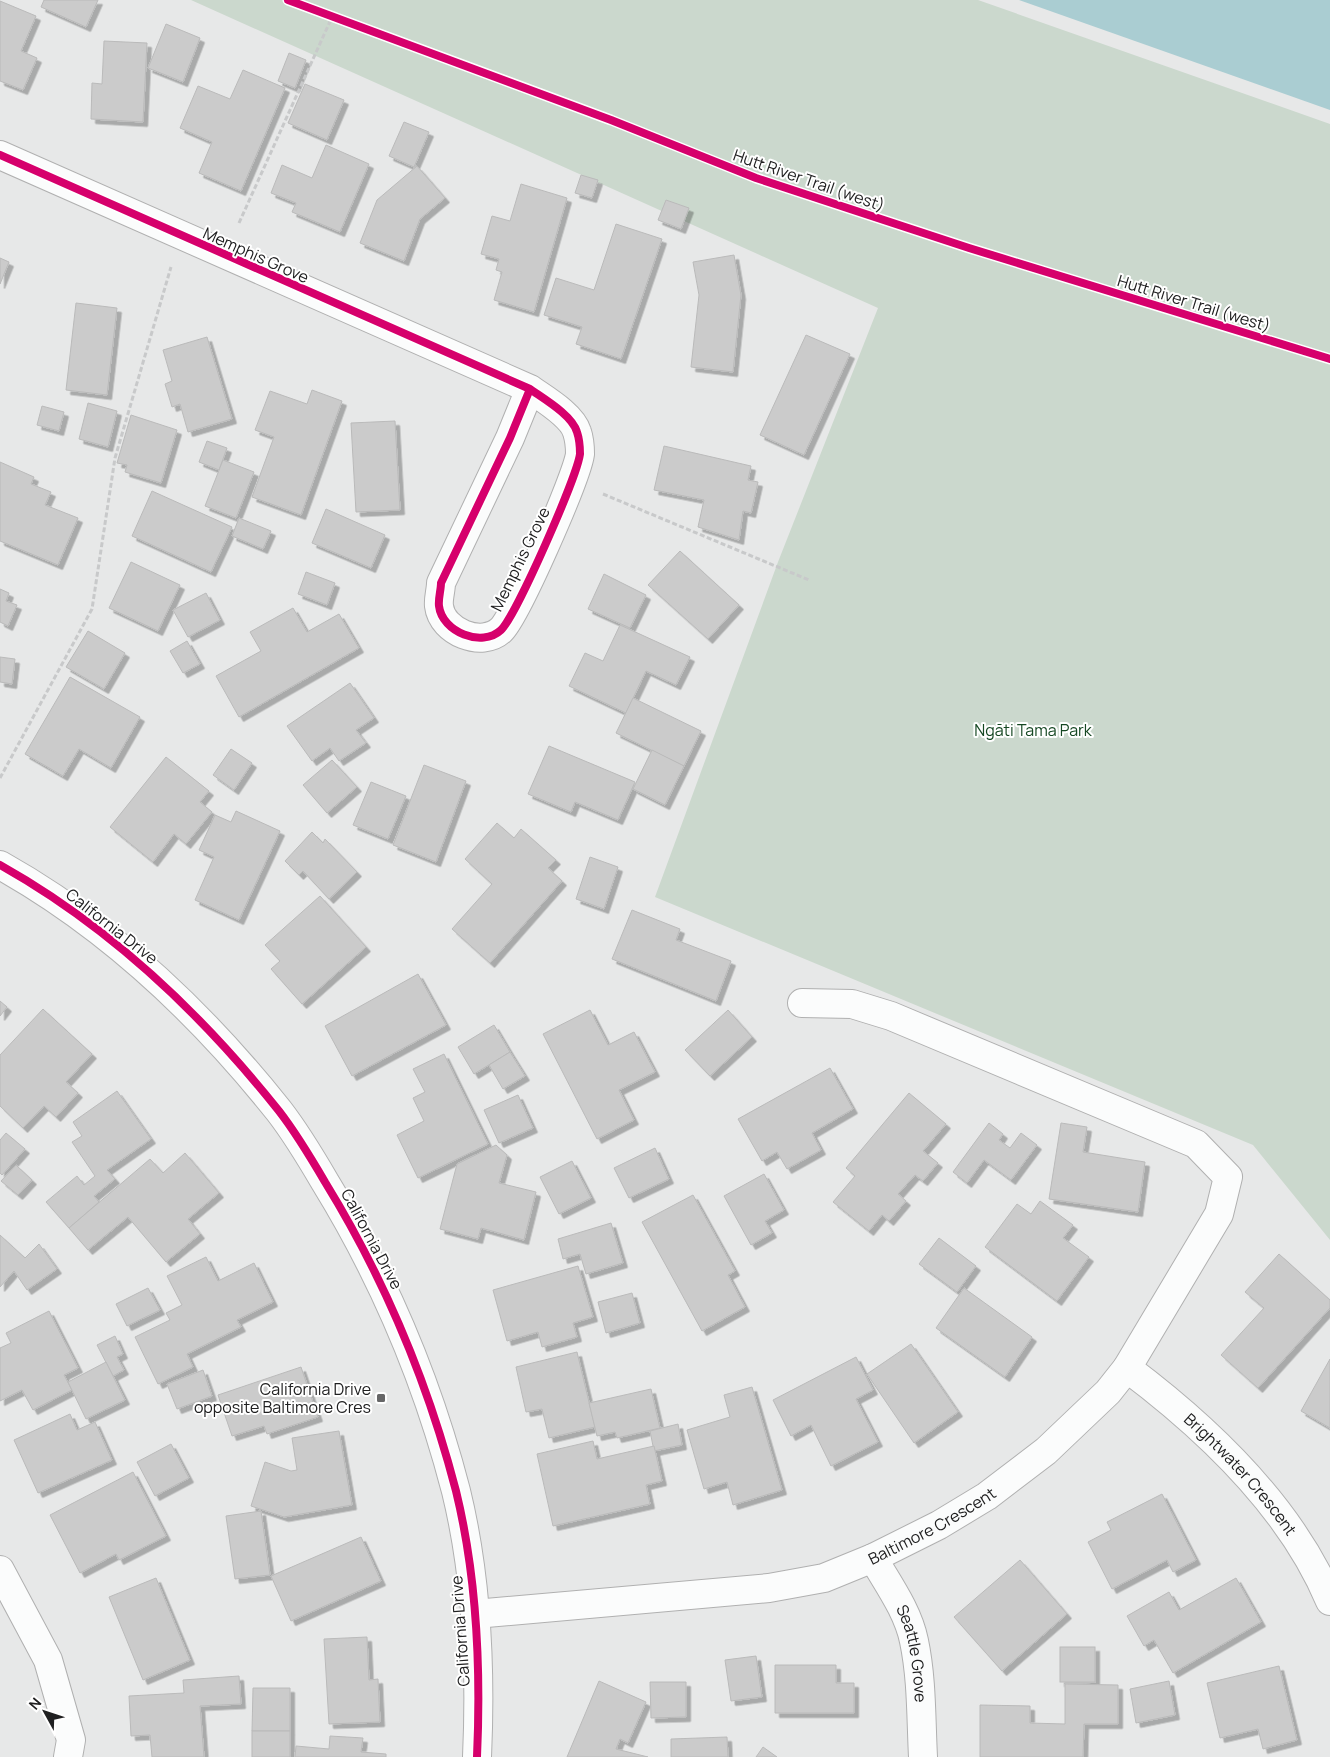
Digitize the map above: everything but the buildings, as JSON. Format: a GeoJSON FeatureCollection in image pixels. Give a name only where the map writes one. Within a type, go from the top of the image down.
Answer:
{"type":"FeatureCollection","features":[{"type":"Feature","properties":{"kind":"street","name":"Memphis Grove"},"geometry":{"type":"LineString","coordinates":[[0,155],[224,256],[530,389],[558,408],[577,430],[580,453],[572,482],[518,602],[501,630],[484,639],[464,635],[448,624],[438,607],[442,583],[510,438],[530,389]]}},
{"type":"Feature","properties":{"kind":"street","name":"California Drive"},"geometry":{"type":"LineString","coordinates":[[0,864],[34,884],[84,918],[127,952],[168,989],[212,1034],[280,1112],[314,1163],[353,1228],[396,1315],[436,1423],[456,1493],[467,1549],[474,1614],[479,1714],[477,1757]]}},
{"type":"Feature","properties":{"kind":"street","name":"Baltimore Crescent"},"geometry":{"type":"LineString","coordinates":[[474,1614],[769,1588],[824,1578],[873,1558],[939,1525],[987,1496],[1046,1451],[1080,1421],[1127,1368],[1219,1214],[1228,1177],[1196,1144],[891,1016],[852,1004],[802,1002]]}},
{"type":"Feature","properties":{"kind":"street","name":"Brightwater Crescent"},"geometry":{"type":"LineString","coordinates":[[1127,1368],[1160,1393],[1204,1432],[1258,1487],[1320,1577],[1330,1601]]}},
{"type":"Feature","properties":{"kind":"street","name":"Seattle Grove"},"geometry":{"type":"LineString","coordinates":[[873,1558],[904,1613],[914,1640],[919,1674],[923,1757]]}},
{"type":"Feature","properties":{"kind":"street"},"geometry":{"type":"LineString","coordinates":[[0,1570],[48,1660],[71,1740],[68,1757]]}},
{"type":"Feature","properties":{"kind":"path"},"geometry":{"type":"LineString","coordinates":[[324,14],[341,20]]}},
{"type":"Feature","properties":{"kind":"path"},"geometry":{"type":"LineString","coordinates":[[224,256],[332,17]]}},
{"type":"Feature","properties":{"kind":"path"},"geometry":{"type":"LineString","coordinates":[[0,778],[92,609],[115,458],[180,236]]}},
{"type":"Feature","properties":{"kind":"path"},"geometry":{"type":"LineString","coordinates":[[572,482],[809,580]]}},
{"type":"Feature","properties":{"kind":"green space","name":"Ngāti Tama Park"},"geometry":{"type":"Polygon","coordinates":[[[191,0],[978,0],[1330,124],[1330,1240],[1253,1145],[655,897],[778,562],[878,308],[191,0]]]}},
{"type":"Feature","properties":{"kind":"water"},"geometry":{"type":"Polygon","coordinates":[[[1019,0],[1330,0],[1330,110],[1019,0]]]}},
{"type":"Feature","properties":{"kind":"cycle path","name":"Hutt River Trail (west)"},"geometry":{"type":"LineString","coordinates":[[288,0],[611,120],[756,178],[969,248],[1330,359]]}},
{"type":"Feature","properties":{"kind":"cycle path"},"geometry":{"type":"LineString","coordinates":[[0,155],[530,389],[557,408],[570,420],[577,432],[580,454],[545,545],[519,600],[501,630],[484,638],[474,637],[455,630],[442,615],[439,606],[441,583],[510,438],[530,389]]}},
{"type":"Feature","properties":{"kind":"cycle path"},"geometry":{"type":"LineString","coordinates":[[0,865],[79,915],[151,974],[185,1006],[218,1040],[279,1111],[320,1173],[346,1218],[385,1293],[418,1371],[445,1451],[456,1491],[469,1556],[476,1623],[478,1657],[477,1757]]}},
{"type":"Feature","properties":{"kind":"place","name":"California Drive opposite Baltimore Cres"},"geometry":{"type":"Point","coordinates":[381,1398]}}]}
